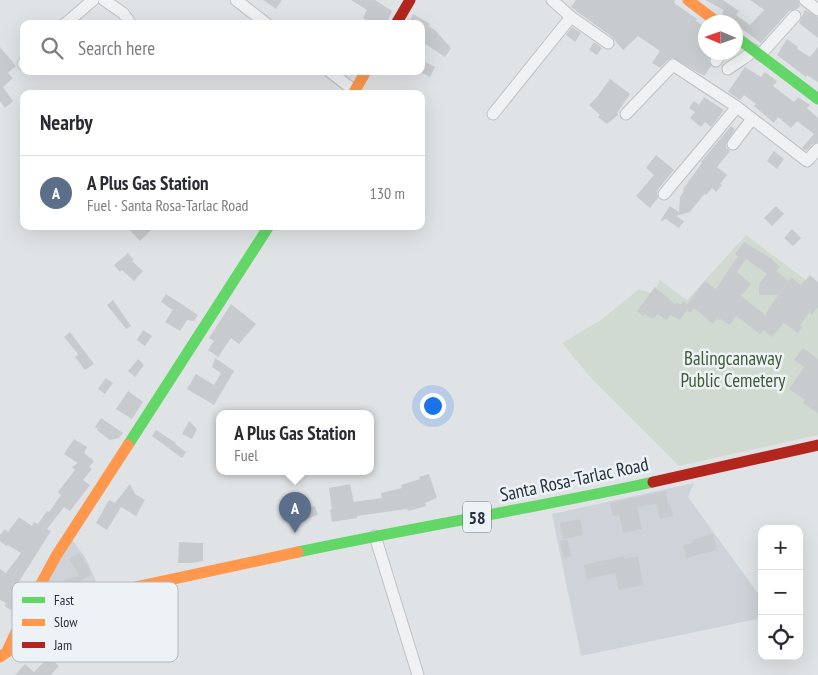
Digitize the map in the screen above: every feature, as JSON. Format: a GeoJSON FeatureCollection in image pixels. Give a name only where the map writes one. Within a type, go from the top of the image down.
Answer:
{"type":"FeatureCollection","features":[{"type":"Feature","properties":{"kind":"main road"},"geometry":{"type":"LineString","coordinates":[[398,20],[410,0]]}},
{"type":"Feature","properties":{"kind":"main road"},"geometry":{"type":"LineString","coordinates":[[688,0],[708,15]]}},
{"type":"Feature","properties":{"kind":"main road"},"geometry":{"type":"LineString","coordinates":[[743,42],[818,99]]}},
{"type":"Feature","properties":{"kind":"main road"},"geometry":{"type":"LineString","coordinates":[[355,90],[364,75]]}},
{"type":"Feature","properties":{"kind":"main road"},"geometry":{"type":"LineString","coordinates":[[41,582],[266,230]]}},
{"type":"Feature","properties":{"kind":"main road","name":"Santa Rosa-Tarlac Road"},"geometry":{"type":"LineString","coordinates":[[159,582],[375,536],[588,496],[818,445]]}},
{"type":"Feature","properties":{"kind":"main road"},"geometry":{"type":"LineString","coordinates":[[4,653],[12,638]]}},
{"type":"Feature","properties":{"kind":"street"},"geometry":{"type":"LineString","coordinates":[[70,20],[93,0]]}},
{"type":"Feature","properties":{"kind":"street"},"geometry":{"type":"LineString","coordinates":[[104,0],[123,13],[128,20]]}},
{"type":"Feature","properties":{"kind":"street"},"geometry":{"type":"LineString","coordinates":[[236,0],[262,20]]}},
{"type":"Feature","properties":{"kind":"street"},"geometry":{"type":"LineString","coordinates":[[552,0],[571,17],[608,43]]}},
{"type":"Feature","properties":{"kind":"street"},"geometry":{"type":"LineString","coordinates":[[805,0],[818,10]]}},
{"type":"Feature","properties":{"kind":"street"},"geometry":{"type":"LineString","coordinates":[[728,69],[737,62],[757,53],[795,16]]}},
{"type":"Feature","properties":{"kind":"street"},"geometry":{"type":"LineString","coordinates":[[493,114],[571,17]]}},
{"type":"Feature","properties":{"kind":"street"},"geometry":{"type":"LineString","coordinates":[[626,114],[673,65],[737,107],[807,161],[818,150]]}},
{"type":"Feature","properties":{"kind":"street"},"geometry":{"type":"LineString","coordinates":[[334,75],[352,90]]}},
{"type":"Feature","properties":{"kind":"street"},"geometry":{"type":"LineString","coordinates":[[664,194],[737,107]]}},
{"type":"Feature","properties":{"kind":"street"},"geometry":{"type":"LineString","coordinates":[[733,144],[752,119]]}},
{"type":"Feature","properties":{"kind":"street"},"geometry":{"type":"LineString","coordinates":[[375,536],[418,675]]}},
{"type":"Feature","properties":{"kind":"shaded area"},"geometry":{"type":"Polygon","coordinates":[[[694,483],[688,497],[758,593],[758,619],[581,656],[552,514],[694,483]]]}},
{"type":"Feature","properties":{"kind":"shaded area"},"geometry":{"type":"Polygon","coordinates":[[[72,540],[85,557],[97,582],[45,582],[72,540]]]}},
{"type":"Feature","properties":{"kind":"green space","name":"Balingcanaway Public Cemetery"},"geometry":{"type":"Polygon","coordinates":[[[746,235],[818,289],[818,435],[679,466],[591,378],[562,343],[601,320],[639,289],[650,293],[655,290],[660,280],[687,300],[746,235]]]}},
{"type":"Feature","properties":{"kind":"building"},"geometry":{"type":"Polygon","coordinates":[[[263,0],[282,0],[276,9],[263,0]]]}},
{"type":"Feature","properties":{"kind":"building"},"geometry":{"type":"Polygon","coordinates":[[[351,0],[375,0],[392,11],[388,20],[366,20],[363,18],[367,10],[351,0]]]}},
{"type":"Feature","properties":{"kind":"building"},"geometry":{"type":"Polygon","coordinates":[[[576,0],[675,0],[674,3],[697,19],[698,60],[709,60],[711,66],[704,76],[673,58],[660,68],[652,63],[660,51],[638,36],[623,50],[612,37],[571,7],[576,0]]]}},
{"type":"Feature","properties":{"kind":"building"},"geometry":{"type":"Polygon","coordinates":[[[705,0],[723,0],[739,11],[736,15],[723,15],[722,13],[724,10],[705,0]]]}},
{"type":"Feature","properties":{"kind":"building"},"geometry":{"type":"Polygon","coordinates":[[[750,0],[798,0],[800,6],[789,11],[761,43],[743,30],[743,20],[750,25],[764,10],[750,0]]]}},
{"type":"Feature","properties":{"kind":"building"},"geometry":{"type":"Polygon","coordinates":[[[805,10],[818,17],[818,38],[799,23],[805,10]]]}},
{"type":"Feature","properties":{"kind":"building"},"geometry":{"type":"Polygon","coordinates":[[[413,14],[423,20],[410,20],[413,14]]]}},
{"type":"Feature","properties":{"kind":"building"},"geometry":{"type":"Polygon","coordinates":[[[425,21],[430,24],[428,26],[435,30],[451,48],[445,57],[425,44],[425,21]]]}},
{"type":"Feature","properties":{"kind":"building"},"geometry":{"type":"Polygon","coordinates":[[[572,27],[581,33],[575,42],[566,35],[572,27]]]}},
{"type":"Feature","properties":{"kind":"building"},"geometry":{"type":"Polygon","coordinates":[[[787,39],[798,47],[797,49],[810,57],[818,47],[818,82],[807,75],[806,77],[777,55],[787,39]]]}},
{"type":"Feature","properties":{"kind":"building"},"geometry":{"type":"Polygon","coordinates":[[[594,42],[602,48],[597,55],[589,50],[594,42]]]}},
{"type":"Feature","properties":{"kind":"building"},"geometry":{"type":"Polygon","coordinates":[[[0,47],[16,66],[8,73],[13,78],[3,87],[13,101],[5,108],[0,101],[0,47]]]}},
{"type":"Feature","properties":{"kind":"building"},"geometry":{"type":"Polygon","coordinates":[[[425,62],[435,67],[430,77],[425,74],[425,62]]]}},
{"type":"Feature","properties":{"kind":"building"},"geometry":{"type":"Polygon","coordinates":[[[745,67],[761,77],[765,72],[777,81],[773,86],[794,102],[798,97],[810,105],[807,108],[818,118],[818,142],[806,151],[802,148],[814,134],[797,121],[791,128],[778,117],[774,123],[754,106],[756,104],[744,95],[740,100],[728,92],[745,67]]]}},
{"type":"Feature","properties":{"kind":"building"},"geometry":{"type":"Polygon","coordinates":[[[610,79],[630,94],[617,113],[618,115],[607,124],[598,117],[600,115],[589,105],[610,79]]]}},
{"type":"Feature","properties":{"kind":"building"},"geometry":{"type":"Polygon","coordinates":[[[704,97],[724,110],[711,127],[705,122],[701,127],[690,118],[695,112],[689,108],[694,101],[699,105],[704,97]]]}},
{"type":"Feature","properties":{"kind":"building"},"geometry":{"type":"Polygon","coordinates":[[[731,126],[735,129],[726,144],[730,151],[717,167],[727,175],[720,184],[722,185],[716,192],[712,188],[706,195],[704,194],[690,212],[676,216],[684,221],[679,228],[666,219],[660,221],[670,206],[679,212],[680,197],[684,191],[683,189],[701,162],[731,126]]]}},
{"type":"Feature","properties":{"kind":"building"},"geometry":{"type":"Polygon","coordinates":[[[774,151],[784,159],[777,169],[767,161],[774,151]]]}},
{"type":"Feature","properties":{"kind":"building"},"geometry":{"type":"Polygon","coordinates":[[[656,155],[674,170],[658,189],[658,198],[650,208],[636,196],[654,175],[646,168],[656,155]]]}},
{"type":"Feature","properties":{"kind":"building"},"geometry":{"type":"Polygon","coordinates":[[[776,206],[784,214],[772,226],[764,218],[776,206]]]}},
{"type":"Feature","properties":{"kind":"building"},"geometry":{"type":"Polygon","coordinates":[[[792,229],[801,238],[793,246],[784,238],[792,229]]]}},
{"type":"Feature","properties":{"kind":"building"},"geometry":{"type":"Polygon","coordinates":[[[130,230],[151,230],[140,241],[130,230]]]}},
{"type":"Feature","properties":{"kind":"building"},"geometry":{"type":"Polygon","coordinates":[[[744,242],[772,259],[780,267],[776,271],[789,281],[791,277],[801,285],[810,275],[818,282],[818,307],[812,315],[809,312],[798,333],[784,323],[772,337],[764,330],[760,334],[736,316],[730,325],[717,318],[713,324],[694,308],[690,313],[687,310],[680,320],[671,315],[666,320],[658,314],[653,319],[644,314],[643,316],[637,311],[655,287],[675,304],[676,302],[680,305],[683,301],[687,304],[705,281],[716,289],[738,256],[735,254],[744,242]],[[746,259],[737,272],[751,284],[740,295],[765,315],[778,295],[759,295],[759,284],[767,274],[746,259]]]}},
{"type":"Feature","properties":{"kind":"building"},"geometry":{"type":"Polygon","coordinates":[[[128,253],[134,260],[132,261],[143,271],[134,281],[122,270],[120,272],[114,265],[128,253]]]}},
{"type":"Feature","properties":{"kind":"building"},"geometry":{"type":"Polygon","coordinates":[[[166,294],[198,315],[194,321],[187,320],[180,331],[165,322],[173,310],[161,302],[166,294]]]}},
{"type":"Feature","properties":{"kind":"building"},"geometry":{"type":"Polygon","coordinates":[[[113,300],[131,326],[126,329],[107,305],[113,300]]]}},
{"type":"Feature","properties":{"kind":"building"},"geometry":{"type":"Polygon","coordinates":[[[231,304],[256,324],[239,344],[231,338],[218,357],[208,350],[214,341],[209,338],[231,304]]]}},
{"type":"Feature","properties":{"kind":"building"},"geometry":{"type":"Polygon","coordinates":[[[143,330],[152,336],[145,346],[137,340],[143,330]]]}},
{"type":"Feature","properties":{"kind":"building"},"geometry":{"type":"Polygon","coordinates":[[[70,332],[94,364],[85,370],[75,357],[78,354],[64,337],[70,332]]]}},
{"type":"Feature","properties":{"kind":"building"},"geometry":{"type":"Polygon","coordinates":[[[803,348],[818,359],[818,413],[803,403],[805,400],[789,389],[804,367],[794,360],[803,348]]]}},
{"type":"Feature","properties":{"kind":"building"},"geometry":{"type":"Polygon","coordinates":[[[215,358],[234,371],[214,405],[187,389],[196,374],[214,385],[221,373],[212,367],[215,358]]]}},
{"type":"Feature","properties":{"kind":"building"},"geometry":{"type":"Polygon","coordinates":[[[138,359],[144,365],[135,377],[128,371],[138,359]]]}},
{"type":"Feature","properties":{"kind":"building"},"geometry":{"type":"Polygon","coordinates":[[[106,378],[113,383],[105,394],[98,389],[106,378]]]}},
{"type":"Feature","properties":{"kind":"building"},"geometry":{"type":"Polygon","coordinates":[[[128,391],[143,402],[132,419],[116,409],[128,391]]]}},
{"type":"Feature","properties":{"kind":"building"},"geometry":{"type":"Polygon","coordinates":[[[101,418],[123,433],[119,438],[110,440],[97,430],[95,427],[101,418]]]}},
{"type":"Feature","properties":{"kind":"building"},"geometry":{"type":"Polygon","coordinates":[[[189,421],[197,429],[192,439],[182,434],[189,421]]]}},
{"type":"Feature","properties":{"kind":"building"},"geometry":{"type":"Polygon","coordinates":[[[156,430],[186,452],[182,458],[152,436],[156,430]]]}},
{"type":"Feature","properties":{"kind":"building"},"geometry":{"type":"Polygon","coordinates":[[[74,439],[87,447],[84,453],[94,461],[89,467],[92,469],[83,480],[90,485],[70,511],[64,507],[47,529],[51,531],[19,582],[12,582],[12,611],[5,606],[6,603],[0,600],[0,569],[6,573],[21,553],[0,541],[0,535],[5,529],[8,532],[19,517],[32,526],[34,522],[38,524],[47,511],[49,512],[61,495],[58,492],[75,470],[72,467],[78,463],[64,454],[74,439]]]}},
{"type":"Feature","properties":{"kind":"building"},"geometry":{"type":"Polygon","coordinates":[[[429,474],[437,498],[425,503],[426,506],[408,511],[407,509],[357,516],[357,518],[332,522],[329,488],[350,484],[354,502],[382,498],[381,493],[402,488],[401,485],[429,474]]]}},
{"type":"Feature","properties":{"kind":"building"},"geometry":{"type":"Polygon","coordinates":[[[130,484],[135,494],[145,500],[136,516],[121,507],[107,530],[96,523],[109,500],[115,503],[130,484]]]}},
{"type":"Feature","properties":{"kind":"building"},"geometry":{"type":"Polygon","coordinates":[[[666,491],[668,505],[670,504],[673,516],[660,519],[656,504],[637,507],[642,529],[623,533],[619,514],[613,516],[610,503],[666,491]]]}},
{"type":"Feature","properties":{"kind":"building"},"geometry":{"type":"Polygon","coordinates":[[[315,506],[318,515],[304,520],[301,510],[315,506]]]}},
{"type":"Feature","properties":{"kind":"building"},"geometry":{"type":"Polygon","coordinates":[[[580,519],[583,535],[563,539],[560,523],[580,519]]]}},
{"type":"Feature","properties":{"kind":"building"},"geometry":{"type":"Polygon","coordinates":[[[713,534],[717,550],[686,558],[683,545],[693,543],[692,540],[713,534]]]}},
{"type":"Feature","properties":{"kind":"building"},"geometry":{"type":"Polygon","coordinates":[[[568,540],[571,556],[563,558],[560,541],[568,540]]]}},
{"type":"Feature","properties":{"kind":"building"},"geometry":{"type":"Polygon","coordinates":[[[179,542],[203,543],[203,561],[178,563],[179,542]]]}},
{"type":"Feature","properties":{"kind":"building"},"geometry":{"type":"Polygon","coordinates":[[[79,553],[92,574],[79,582],[61,582],[79,575],[69,559],[79,553]]]}},
{"type":"Feature","properties":{"kind":"building"},"geometry":{"type":"Polygon","coordinates":[[[624,556],[624,559],[638,556],[643,585],[619,590],[615,573],[587,579],[584,565],[624,556]]]}},
{"type":"Feature","properties":{"kind":"building"},"geometry":{"type":"Polygon","coordinates":[[[44,662],[55,662],[59,666],[51,675],[15,675],[25,664],[34,672],[44,662]]]}},
{"type":"Feature","properties":{"kind":"traffic: fast"},"geometry":{"type":"LineString","coordinates":[[743,42],[818,99]]}},
{"type":"Feature","properties":{"kind":"traffic: fast"},"geometry":{"type":"LineString","coordinates":[[128,445],[266,230]]}},
{"type":"Feature","properties":{"kind":"traffic: fast"},"geometry":{"type":"LineString","coordinates":[[298,552],[653,482]]}},
{"type":"Feature","properties":{"kind":"traffic: slow"},"geometry":{"type":"LineString","coordinates":[[688,0],[708,15]]}},
{"type":"Feature","properties":{"kind":"traffic: slow"},"geometry":{"type":"LineString","coordinates":[[355,90],[364,75]]}},
{"type":"Feature","properties":{"kind":"traffic: slow"},"geometry":{"type":"LineString","coordinates":[[42,582],[56,556],[128,445]]}},
{"type":"Feature","properties":{"kind":"traffic: slow"},"geometry":{"type":"LineString","coordinates":[[159,582],[298,552]]}},
{"type":"Feature","properties":{"kind":"traffic: slow"},"geometry":{"type":"LineString","coordinates":[[8,649],[12,640]]}},
{"type":"Feature","properties":{"kind":"traffic: slow"},"geometry":{"type":"LineString","coordinates":[[0,657],[12,649]]}},
{"type":"Feature","properties":{"kind":"traffic: jam"},"geometry":{"type":"LineString","coordinates":[[398,20],[410,0]]}},
{"type":"Feature","properties":{"kind":"traffic: jam"},"geometry":{"type":"LineString","coordinates":[[653,482],[818,445]]}},
{"type":"Feature","properties":{"kind":"place","name":"A Plus Gas Station"},"geometry":{"type":"Point","coordinates":[295,533]}}]}
